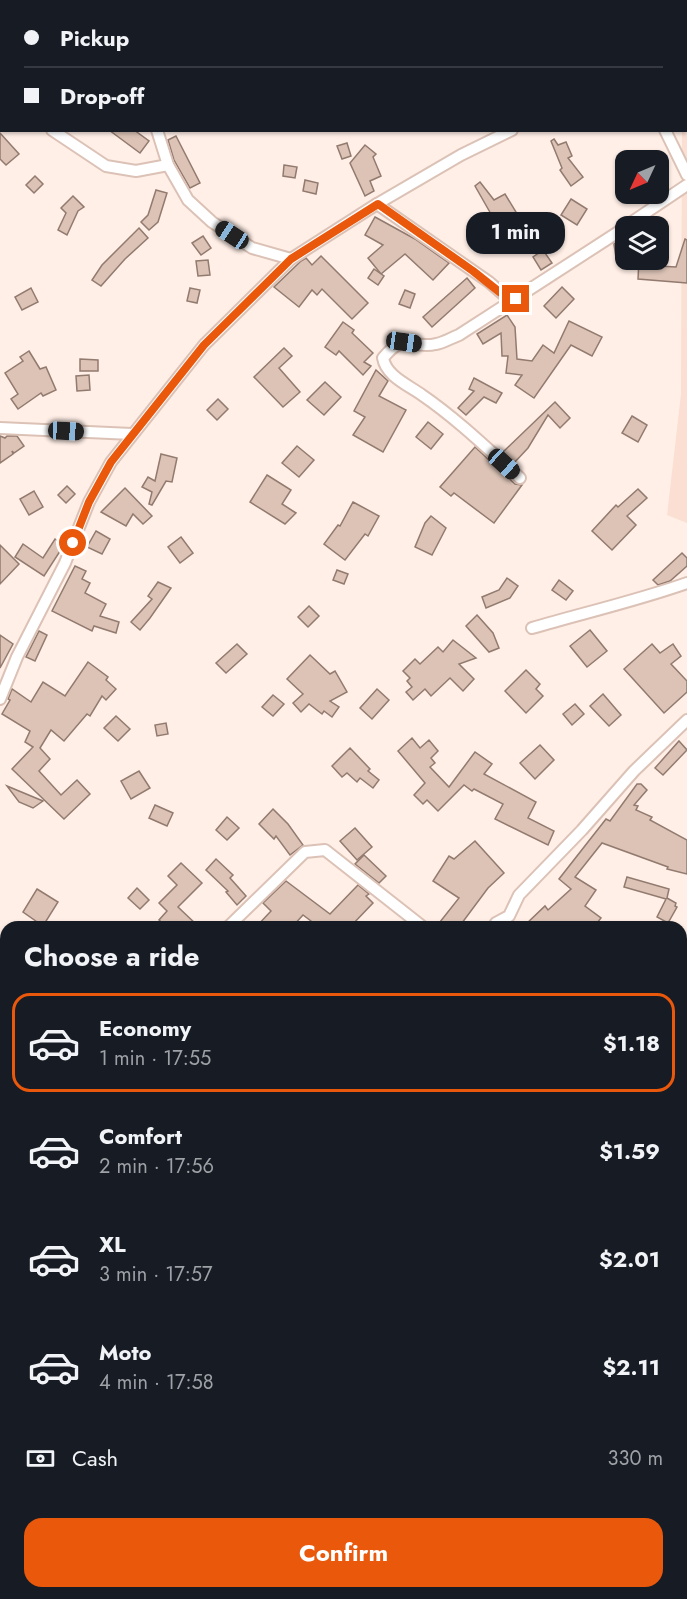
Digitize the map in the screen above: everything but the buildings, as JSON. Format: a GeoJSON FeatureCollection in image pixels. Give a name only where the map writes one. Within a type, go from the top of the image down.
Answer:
{"type":"FeatureCollection","features":[{"type":"Feature","properties":{"kind":"street"},"geometry":{"type":"LineString","coordinates":[[55,132],[106,165],[136,171],[168,165]]}},
{"type":"Feature","properties":{"kind":"street"},"geometry":{"type":"LineString","coordinates":[[158,132],[168,165],[188,200],[212,222],[252,248],[291,259]]}},
{"type":"Feature","properties":{"kind":"street"},"geometry":{"type":"LineString","coordinates":[[0,699],[16,657],[65,563],[89,502],[111,462],[204,345],[291,259],[461,155],[508,132]]}},
{"type":"Feature","properties":{"kind":"street"},"geometry":{"type":"LineString","coordinates":[[666,132],[687,175]]}},
{"type":"Feature","properties":{"kind":"street"},"geometry":{"type":"LineString","coordinates":[[642,216],[687,185]]}},
{"type":"Feature","properties":{"kind":"street"},"geometry":{"type":"LineString","coordinates":[[378,204],[512,302]]}},
{"type":"Feature","properties":{"kind":"street"},"geometry":{"type":"LineString","coordinates":[[520,478],[428,399],[389,372],[384,365],[384,358],[393,346],[404,342],[434,345],[459,335],[615,234]]}},
{"type":"Feature","properties":{"kind":"street"},"geometry":{"type":"LineString","coordinates":[[0,428],[132,434]]}},
{"type":"Feature","properties":{"kind":"street"},"geometry":{"type":"LineString","coordinates":[[532,628],[599,608],[649,597],[687,583]]}},
{"type":"Feature","properties":{"kind":"street"},"geometry":{"type":"LineString","coordinates":[[500,921],[509,916],[519,895],[582,830],[634,771],[687,720]]}},
{"type":"Feature","properties":{"kind":"street"},"geometry":{"type":"LineString","coordinates":[[234,921],[305,852],[325,850],[415,921]]}},
{"type":"Feature","properties":{"kind":"shaded area"},"geometry":{"type":"Polygon","coordinates":[[[682,132],[687,132],[687,523],[667,515],[681,394],[682,132]]]}},
{"type":"Feature","properties":{"kind":"route"},"geometry":{"type":"LineString","coordinates":[[73,543],[89,502],[111,462],[204,345],[291,259],[378,204],[489,282],[512,302],[516,299]]}}]}
